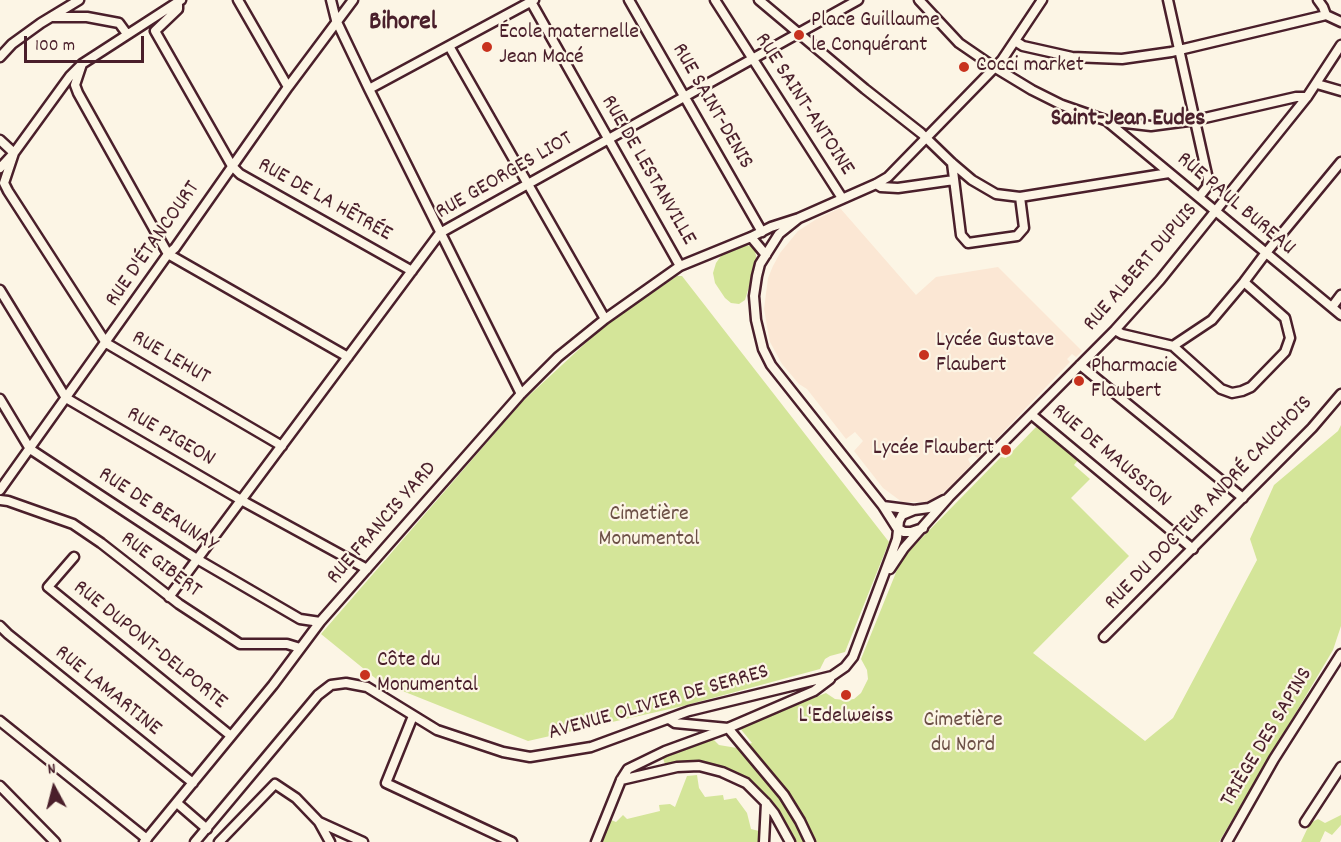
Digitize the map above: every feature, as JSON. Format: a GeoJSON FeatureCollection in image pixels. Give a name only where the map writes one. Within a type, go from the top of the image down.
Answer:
{"type":"FeatureCollection","features":[{"type":"Feature","properties":{"kind":"street"},"geometry":{"type":"LineString","coordinates":[[0,57],[12,44],[79,0]]}},
{"type":"Feature","properties":{"kind":"street"},"geometry":{"type":"LineString","coordinates":[[238,0],[288,87]]}},
{"type":"Feature","properties":{"kind":"street"},"geometry":{"type":"LineString","coordinates":[[331,0],[336,21],[521,394]]}},
{"type":"Feature","properties":{"kind":"street","name":"RUE D'ÉTANCOURT"},"geometry":{"type":"LineString","coordinates":[[0,490],[288,87],[353,0]]}},
{"type":"Feature","properties":{"kind":"street"},"geometry":{"type":"LineString","coordinates":[[369,89],[531,0]]}},
{"type":"Feature","properties":{"kind":"street","name":"RUE DE LESTANVILLE"},"geometry":{"type":"LineString","coordinates":[[531,0],[608,139],[682,265]]}},
{"type":"Feature","properties":{"kind":"street","name":"RUE SAINT-DENIS"},"geometry":{"type":"LineString","coordinates":[[629,0],[764,231]]}},
{"type":"Feature","properties":{"kind":"street","name":"RUE SAINT-ANTOINE"},"geometry":{"type":"LineString","coordinates":[[715,0],[842,198]]}},
{"type":"Feature","properties":{"kind":"street"},"geometry":{"type":"LineString","coordinates":[[759,0],[926,138],[972,180],[996,194],[1020,197],[1169,173]]}},
{"type":"Feature","properties":{"kind":"street","name":"RUE GEORGES LIOT"},"geometry":{"type":"LineString","coordinates":[[169,597],[440,234],[858,0]]}},
{"type":"Feature","properties":{"kind":"street"},"geometry":{"type":"LineString","coordinates":[[920,0],[959,43],[994,67],[1062,105],[1108,122],[1151,126],[1196,120],[1296,97],[1307,97]]}},
{"type":"Feature","properties":{"kind":"street"},"geometry":{"type":"LineString","coordinates":[[923,528],[904,532],[897,528],[883,506],[771,365],[763,349],[756,320],[754,296],[757,276],[777,236],[799,218],[888,177],[1002,60],[1042,0]]}},
{"type":"Feature","properties":{"kind":"street"},"geometry":{"type":"LineString","coordinates":[[1168,0],[1209,184],[1198,197]]}},
{"type":"Feature","properties":{"kind":"street"},"geometry":{"type":"LineString","coordinates":[[1318,0],[1326,15]]}},
{"type":"Feature","properties":{"kind":"street"},"geometry":{"type":"LineString","coordinates":[[0,168],[14,153],[70,76],[82,64],[179,1]]}},
{"type":"Feature","properties":{"kind":"street","name":"RUE DE LA HÊTRÉE"},"geometry":{"type":"LineString","coordinates":[[179,1],[178,9],[155,31],[232,166],[240,174],[412,271]]}},
{"type":"Feature","properties":{"kind":"street"},"geometry":{"type":"LineString","coordinates":[[1015,41],[1023,46],[1047,52],[1095,59],[1122,59],[1180,50],[1326,15],[1341,22]]}},
{"type":"Feature","properties":{"kind":"street"},"geometry":{"type":"LineString","coordinates":[[51,17],[87,17],[119,23],[128,34]]}},
{"type":"Feature","properties":{"kind":"street","name":"RUE ALBERT DUPUIS"},"geometry":{"type":"LineString","coordinates":[[880,585],[904,548],[950,497],[1115,330],[1216,211],[1307,97],[1341,45]]}},
{"type":"Feature","properties":{"kind":"street"},"geometry":{"type":"LineString","coordinates":[[449,46],[605,319]]}},
{"type":"Feature","properties":{"kind":"street"},"geometry":{"type":"LineString","coordinates":[[82,64],[75,85],[78,93],[168,254],[348,357]]}},
{"type":"Feature","properties":{"kind":"street"},"geometry":{"type":"LineString","coordinates":[[1317,84],[1341,92]]}},
{"type":"Feature","properties":{"kind":"street","name":"RUE PAUL BUREAU"},"geometry":{"type":"LineString","coordinates":[[1108,122],[1341,315]]}},
{"type":"Feature","properties":{"kind":"street"},"geometry":{"type":"LineString","coordinates":[[0,140],[14,153]]}},
{"type":"Feature","properties":{"kind":"street","name":"RUE LEHUT"},"geometry":{"type":"LineString","coordinates":[[14,153],[4,183],[106,343],[282,446]]}},
{"type":"Feature","properties":{"kind":"street"},"geometry":{"type":"LineString","coordinates":[[1173,346],[1212,320],[1341,162]]}},
{"type":"Feature","properties":{"kind":"street"},"geometry":{"type":"LineString","coordinates":[[952,163],[961,235],[968,243],[1017,236],[1024,228],[1020,197]]}},
{"type":"Feature","properties":{"kind":"street"},"geometry":{"type":"LineString","coordinates":[[876,184],[882,187],[898,188],[954,180]]}},
{"type":"Feature","properties":{"kind":"street","name":"RUE FRANCIS YARD"},"geometry":{"type":"LineString","coordinates":[[145,840],[231,736],[320,622],[521,394],[558,357],[605,319],[682,265],[799,218]]}},
{"type":"Feature","properties":{"kind":"street"},"geometry":{"type":"LineString","coordinates":[[764,231],[777,236]]}},
{"type":"Feature","properties":{"kind":"street"},"geometry":{"type":"LineString","coordinates":[[751,237],[766,255]]}},
{"type":"Feature","properties":{"kind":"street"},"geometry":{"type":"LineString","coordinates":[[1115,330],[1122,334],[1173,346],[1221,389],[1232,393],[1242,391],[1251,387],[1284,352],[1290,338],[1285,318],[1244,282]]}},
{"type":"Feature","properties":{"kind":"street","name":"RUE PIGEON"},"geometry":{"type":"LineString","coordinates":[[0,290],[66,398],[241,500],[367,569]]}},
{"type":"Feature","properties":{"kind":"street"},"geometry":{"type":"LineString","coordinates":[[1332,308],[1341,295]]}},
{"type":"Feature","properties":{"kind":"street"},"geometry":{"type":"LineString","coordinates":[[1080,365],[1243,498]]}},
{"type":"Feature","properties":{"kind":"street","name":"RUE DU DOCTEUR ANDRÉ CAUCHOIS"},"geometry":{"type":"LineString","coordinates":[[1104,637],[1312,428],[1341,394]]}},
{"type":"Feature","properties":{"kind":"street","name":"RUE DE BEAUNAY"},"geometry":{"type":"LineString","coordinates":[[0,399],[30,449],[197,559],[300,620],[320,622]]}},
{"type":"Feature","properties":{"kind":"street","name":"RUE DE MAUSSION"},"geometry":{"type":"LineString","coordinates":[[1032,415],[1193,549]]}},
{"type":"Feature","properties":{"kind":"street","name":"RUE ALBERT DUPUIS"},"geometry":{"type":"LineString","coordinates":[[883,506],[914,510],[929,508],[950,497]]}},
{"type":"Feature","properties":{"kind":"street","name":"RUE GIBERT"},"geometry":{"type":"LineString","coordinates":[[0,500],[73,524],[102,543],[169,597],[240,644],[287,644],[300,648]]}},
{"type":"Feature","properties":{"kind":"street","name":"RUE ALBERT DUPUIS"},"geometry":{"type":"LineString","coordinates":[[897,528],[902,515],[914,510]]}},
{"type":"Feature","properties":{"kind":"street"},"geometry":{"type":"LineString","coordinates":[[596,842],[621,780],[628,769],[814,691],[838,673],[853,657],[897,539],[897,528]]}},
{"type":"Feature","properties":{"kind":"street","name":"RUE DUPONT-DELPORTE"},"geometry":{"type":"LineString","coordinates":[[74,556],[48,587],[231,736]]}},
{"type":"Feature","properties":{"kind":"street","name":"RUE LAMARTINE"},"geometry":{"type":"LineString","coordinates":[[0,626],[193,783]]}},
{"type":"Feature","properties":{"kind":"street","name":"TRIÈGE DES SAPINS"},"geometry":{"type":"LineString","coordinates":[[1227,842],[1274,759],[1341,654]]}},
{"type":"Feature","properties":{"kind":"street","name":"AVENUE OLIVIER DE SERRES"},"geometry":{"type":"LineString","coordinates":[[207,829],[318,695],[331,685],[346,683],[367,687],[437,730],[503,752],[530,757],[591,747],[726,700],[810,682],[838,673]]}},
{"type":"Feature","properties":{"kind":"street"},"geometry":{"type":"LineString","coordinates":[[413,716],[386,783],[512,842]]}},
{"type":"Feature","properties":{"kind":"street"},"geometry":{"type":"LineString","coordinates":[[669,719],[675,723],[728,728],[784,795],[810,842]]}},
{"type":"Feature","properties":{"kind":"street"},"geometry":{"type":"LineString","coordinates":[[0,722],[145,840]]}},
{"type":"Feature","properties":{"kind":"street"},"geometry":{"type":"LineString","coordinates":[[621,780],[677,767],[699,766],[722,772],[746,783],[766,803],[790,842]]}},
{"type":"Feature","properties":{"kind":"street"},"geometry":{"type":"LineString","coordinates":[[1305,822],[1341,767]]}},
{"type":"Feature","properties":{"kind":"street"},"geometry":{"type":"LineString","coordinates":[[219,842],[274,784],[296,798],[319,822],[330,842]]}},
{"type":"Feature","properties":{"kind":"street"},"geometry":{"type":"LineString","coordinates":[[0,786],[54,842]]}},
{"type":"Feature","properties":{"kind":"street"},"geometry":{"type":"LineString","coordinates":[[177,803],[207,829],[195,842]]}},
{"type":"Feature","properties":{"kind":"street"},"geometry":{"type":"LineString","coordinates":[[764,842],[766,803]]}},
{"type":"Feature","properties":{"kind":"street"},"geometry":{"type":"LineString","coordinates":[[319,822],[363,842]]}},
{"type":"Feature","properties":{"kind":"shaded area","name":"Lycée Gustave Flaubert"},"geometry":{"type":"Polygon","coordinates":[[[840,208],[916,295],[936,277],[998,267],[1082,351],[1076,357],[1072,354],[1067,359],[1070,362],[978,458],[973,455],[968,459],[971,465],[948,489],[934,499],[925,502],[902,502],[883,488],[854,451],[863,441],[855,432],[846,439],[807,389],[799,384],[782,364],[770,342],[764,309],[768,278],[773,266],[780,253],[798,231],[840,208]]]}},
{"type":"Feature","properties":{"kind":"green space"},"geometry":{"type":"Polygon","coordinates":[[[743,245],[752,246],[757,260],[745,300],[739,304],[731,303],[715,283],[713,273],[723,253],[743,245]]]}},
{"type":"Feature","properties":{"kind":"green space","name":"Cimetière Monumental"},"geometry":{"type":"Polygon","coordinates":[[[677,276],[682,276],[889,542],[845,652],[825,659],[820,669],[683,706],[528,741],[380,682],[321,634],[522,402],[603,327],[677,276]]]}},
{"type":"Feature","properties":{"kind":"green space","name":"Cimetière du Nord"},"geometry":{"type":"Polygon","coordinates":[[[1341,425],[1341,626],[1333,650],[1219,842],[794,842],[778,810],[751,782],[734,773],[700,763],[665,764],[662,756],[712,738],[719,745],[737,748],[752,743],[739,727],[826,693],[835,699],[844,700],[854,699],[861,693],[868,679],[867,670],[861,659],[899,565],[907,553],[1001,457],[1006,458],[1037,426],[1078,460],[1074,465],[1090,479],[1071,498],[1129,556],[1033,653],[1145,741],[1173,718],[1257,560],[1250,539],[1274,485],[1338,431],[1341,425]]]}},
{"type":"Feature","properties":{"kind":"green space"},"geometry":{"type":"Polygon","coordinates":[[[697,775],[699,788],[705,797],[723,795],[724,800],[736,798],[747,813],[751,829],[763,832],[761,842],[600,842],[611,820],[616,822],[623,815],[627,819],[660,811],[659,805],[670,804],[675,807],[687,776],[697,775]]]}},
{"type":"Feature","properties":{"kind":"green space"},"geometry":{"type":"Polygon","coordinates":[[[1341,815],[1341,825],[1332,835],[1325,831],[1320,842],[1301,842],[1310,823],[1318,819],[1325,823],[1341,815]]]}},
{"type":"Feature","properties":{"kind":"place","name":"Place Guillaume le Conquérant"},"geometry":{"type":"Point","coordinates":[799,35]}},
{"type":"Feature","properties":{"kind":"place","name":"École maternelle Jean Macé"},"geometry":{"type":"Point","coordinates":[487,47]}},
{"type":"Feature","properties":{"kind":"place","name":"Cocci market"},"geometry":{"type":"Point","coordinates":[964,67]}},
{"type":"Feature","properties":{"kind":"place","name":"Lycée Gustave Flaubert"},"geometry":{"type":"Point","coordinates":[924,355]}},
{"type":"Feature","properties":{"kind":"place","name":"Pharmacie Flaubert"},"geometry":{"type":"Point","coordinates":[1079,381]}},
{"type":"Feature","properties":{"kind":"place","name":"Lycée Flaubert"},"geometry":{"type":"Point","coordinates":[1006,450]}},
{"type":"Feature","properties":{"kind":"place","name":"Côte du Monumental"},"geometry":{"type":"Point","coordinates":[365,675]}},
{"type":"Feature","properties":{"kind":"place","name":"L'Edelweiss"},"geometry":{"type":"Point","coordinates":[846,695]}},
{"type":"Feature","properties":{"kind":"district","name":"Bihorel"},"geometry":{"type":"Point","coordinates":[403,24]}},
{"type":"Feature","properties":{"kind":"district","name":"Saint-Jean Eudes"},"geometry":{"type":"Point","coordinates":[1128,121]}}]}
